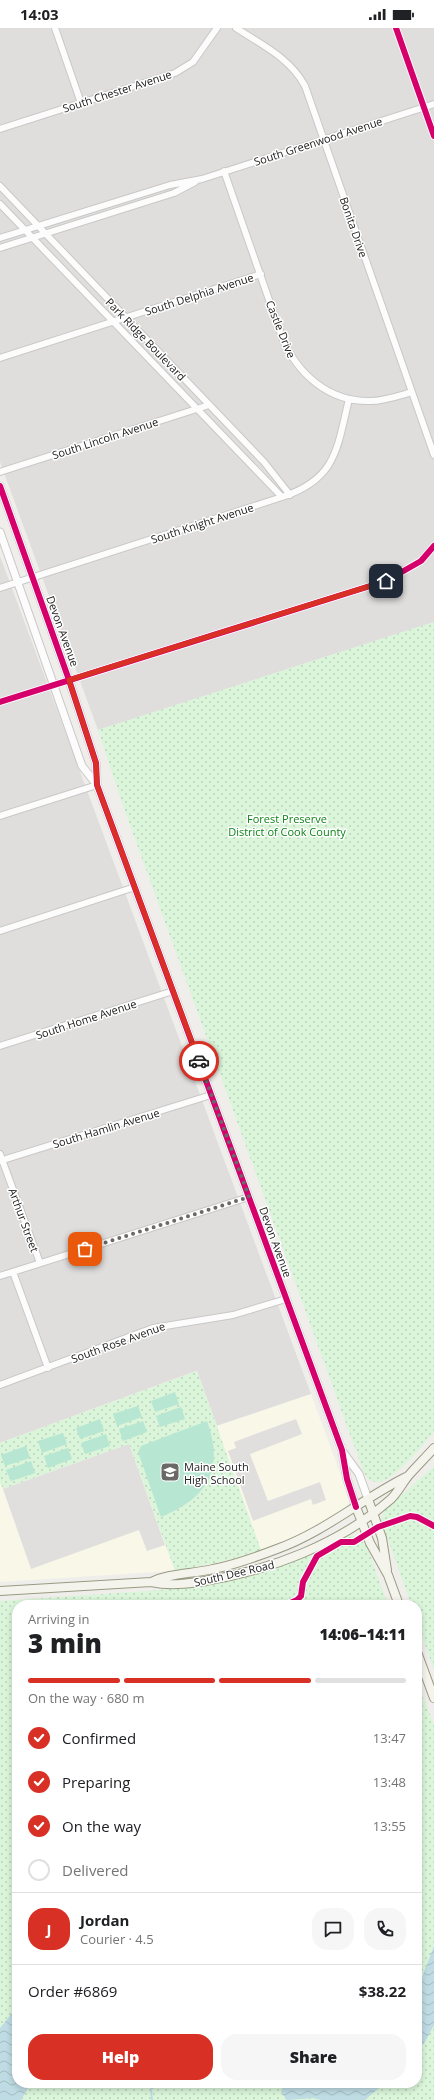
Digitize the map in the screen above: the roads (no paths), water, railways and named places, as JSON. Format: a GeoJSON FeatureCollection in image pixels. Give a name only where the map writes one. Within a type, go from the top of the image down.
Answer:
{"type":"FeatureCollection","features":[{"type":"Feature","properties":{"kind":"main road","name":"South Dee Road"},"geometry":{"type":"LineString","coordinates":[[0,1591],[151,1582],[164,1585],[187,1583],[255,1570],[301,1554],[362,1520],[392,1498],[434,1448]]}},
{"type":"Feature","properties":{"kind":"main road","name":"South Dee Road"},"geometry":{"type":"LineString","coordinates":[[151,1582],[164,1576],[214,1569],[276,1550],[309,1536],[368,1499],[409,1476]]}},
{"type":"Feature","properties":{"kind":"main road","name":"Devon Avenue"},"geometry":{"type":"LineString","coordinates":[[368,1499],[382,1538],[388,1575]]}},
{"type":"Feature","properties":{"kind":"main road","name":"Devon Avenue"},"geometry":{"type":"LineString","coordinates":[[356,1507],[370,1543],[388,1575],[397,1600]]}},
{"type":"Feature","properties":{"kind":"main road"},"geometry":{"type":"LineString","coordinates":[[422,1666],[434,1698]]}},
{"type":"Feature","properties":{"kind":"street"},"geometry":{"type":"LineString","coordinates":[[55,28],[81,103]]}},
{"type":"Feature","properties":{"kind":"street","name":"South Chester Avenue"},"geometry":{"type":"LineString","coordinates":[[0,129],[184,68],[200,54],[217,28]]}},
{"type":"Feature","properties":{"kind":"street","name":"Bonita Drive"},"geometry":{"type":"LineString","coordinates":[[236,28],[285,59],[293,67],[305,86],[434,455]]}},
{"type":"Feature","properties":{"kind":"street"},"geometry":{"type":"LineString","coordinates":[[396,28],[434,136]]}},
{"type":"Feature","properties":{"kind":"street","name":"South Greenwood Avenue"},"geometry":{"type":"LineString","coordinates":[[0,248],[174,193],[202,179],[224,171],[434,104]]}},
{"type":"Feature","properties":{"kind":"street","name":"Castle Drive"},"geometry":{"type":"LineString","coordinates":[[224,171],[282,337],[293,359],[314,383],[349,399],[372,401],[412,392]]}},
{"type":"Feature","properties":{"kind":"street","name":"South Greenwood Avenue"},"geometry":{"type":"LineString","coordinates":[[0,238],[170,186],[202,179]]}},
{"type":"Feature","properties":{"kind":"street","name":"Park Ridge Boulevard"},"geometry":{"type":"LineString","coordinates":[[0,186],[274,472],[290,495]]}},
{"type":"Feature","properties":{"kind":"street","name":"Park Ridge Boulevard"},"geometry":{"type":"LineString","coordinates":[[0,204],[282,497]]}},
{"type":"Feature","properties":{"kind":"street","name":"South Delphia Avenue"},"geometry":{"type":"LineString","coordinates":[[0,358],[260,274]]}},
{"type":"Feature","properties":{"kind":"street","name":"South Knight Avenue"},"geometry":{"type":"LineString","coordinates":[[0,588],[290,495],[311,484],[327,468],[334,456],[349,399]]}},
{"type":"Feature","properties":{"kind":"street","name":"South Lincoln Avenue"},"geometry":{"type":"LineString","coordinates":[[0,472],[209,405]]}},
{"type":"Feature","properties":{"kind":"street","name":"Devon Avenue"},"geometry":{"type":"LineString","coordinates":[[0,486],[69,680],[96,763],[97,785],[342,1450],[346,1479],[356,1507]]}},
{"type":"Feature","properties":{"kind":"street","name":"Devon Avenue"},"geometry":{"type":"LineString","coordinates":[[0,532],[82,766],[97,785]]}},
{"type":"Feature","properties":{"kind":"street"},"geometry":{"type":"LineString","coordinates":[[0,702],[386,581],[421,562],[434,546]]}},
{"type":"Feature","properties":{"kind":"street"},"geometry":{"type":"LineString","coordinates":[[0,816],[97,785]]}},
{"type":"Feature","properties":{"kind":"street"},"geometry":{"type":"LineString","coordinates":[[0,931],[135,887]]}},
{"type":"Feature","properties":{"kind":"street","name":"South Home Avenue"},"geometry":{"type":"LineString","coordinates":[[0,1046],[173,991]]}},
{"type":"Feature","properties":{"kind":"street","name":"South Hamlin Avenue"},"geometry":{"type":"LineString","coordinates":[[1,1159],[211,1095]]}},
{"type":"Feature","properties":{"kind":"street","name":"Arthur Street"},"geometry":{"type":"LineString","coordinates":[[1,1159],[40,1263]]}},
{"type":"Feature","properties":{"kind":"street"},"geometry":{"type":"LineString","coordinates":[[0,1276],[249,1197]]}},
{"type":"Feature","properties":{"kind":"street"},"geometry":{"type":"LineString","coordinates":[[13,1272],[48,1368]]}},
{"type":"Feature","properties":{"kind":"street","name":"South Rose Avenue"},"geometry":{"type":"LineString","coordinates":[[0,1385],[153,1328],[233,1315],[286,1299]]}},
{"type":"Feature","properties":{"kind":"street","name":"Devon Avenue"},"geometry":{"type":"LineString","coordinates":[[342,1450],[359,1474],[368,1499]]}},
{"type":"Feature","properties":{"kind":"water"},"geometry":{"type":"Polygon","coordinates":[[[434,1946],[434,2025],[422,2045],[422,1977],[434,1946]]]}},
{"type":"Feature","properties":{"kind":"water"},"geometry":{"type":"Polygon","coordinates":[[[12,2013],[12,2088],[28,2088],[21,2100],[0,2100],[0,2028],[12,2013]]]}},
{"type":"Feature","properties":{"kind":"water"},"geometry":{"type":"Polygon","coordinates":[[[282,2088],[379,2088],[365,2100],[321,2100],[313,2098],[287,2100],[281,2092],[282,2088]]]}},
{"type":"Feature","properties":{"kind":"waterway"},"geometry":{"type":"LineString","coordinates":[[152,2088],[151,2089],[152,2100]]}},
{"type":"Feature","properties":{"kind":"place","name":"Maine South High School"},"geometry":{"type":"Point","coordinates":[170,1472]}},
{"type":"Feature","properties":{"kind":"park label","name":"Forest Preserve District of Cook County"},"geometry":{"type":"Point","coordinates":[287,824]}}]}
